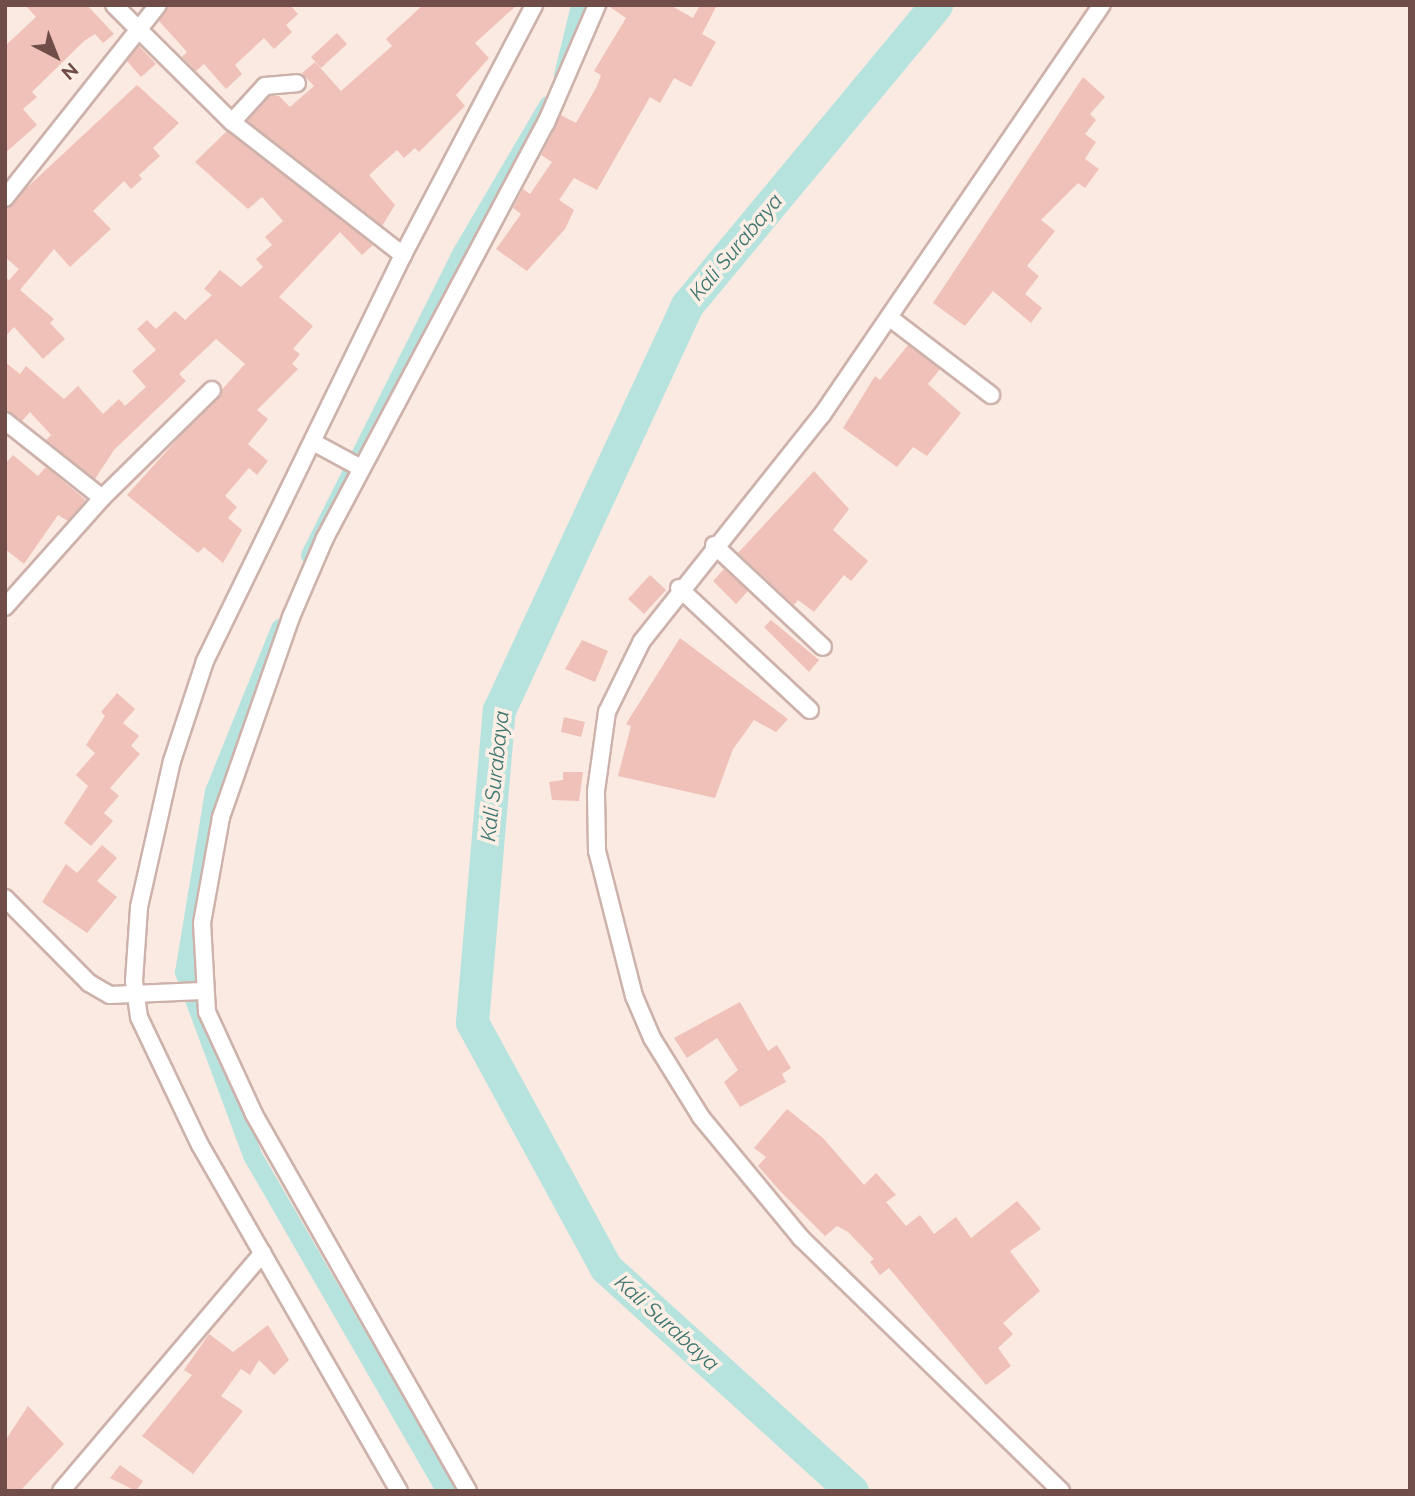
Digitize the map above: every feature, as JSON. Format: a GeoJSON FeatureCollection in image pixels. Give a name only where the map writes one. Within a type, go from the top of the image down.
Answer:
{"type":"FeatureCollection","features":[{"type":"Feature","properties":{"kind":"street"},"geometry":{"type":"LineString","coordinates":[[114,5],[204,89],[232,122],[403,255]]}},
{"type":"Feature","properties":{"kind":"street"},"geometry":{"type":"LineString","coordinates":[[5,198],[158,5]]}},
{"type":"Feature","properties":{"kind":"street"},"geometry":{"type":"LineString","coordinates":[[399,1491],[200,1145],[139,1017],[134,995],[145,874],[194,688],[316,443],[403,255],[534,5]]}},
{"type":"Feature","properties":{"kind":"street"},"geometry":{"type":"LineString","coordinates":[[468,1491],[254,1115],[199,991],[202,923],[220,817],[290,617],[359,466],[546,122],[597,5]]}},
{"type":"Feature","properties":{"kind":"street"},"geometry":{"type":"LineString","coordinates":[[1061,1491],[801,1238],[716,1138],[643,1019],[602,876],[596,791],[615,692],[679,588],[797,450],[1102,5]]}},
{"type":"Feature","properties":{"kind":"street"},"geometry":{"type":"LineString","coordinates":[[232,122],[265,86],[297,83]]}},
{"type":"Feature","properties":{"kind":"street"},"geometry":{"type":"LineString","coordinates":[[890,318],[990,395]]}},
{"type":"Feature","properties":{"kind":"street"},"geometry":{"type":"LineString","coordinates":[[6,604],[102,498],[212,390]]}},
{"type":"Feature","properties":{"kind":"street"},"geometry":{"type":"LineString","coordinates":[[5,421],[102,498]]}},
{"type":"Feature","properties":{"kind":"street"},"geometry":{"type":"LineString","coordinates":[[316,443],[359,466]]}},
{"type":"Feature","properties":{"kind":"street"},"geometry":{"type":"LineString","coordinates":[[714,545],[822,647]]}},
{"type":"Feature","properties":{"kind":"street"},"geometry":{"type":"LineString","coordinates":[[679,588],[810,710]]}},
{"type":"Feature","properties":{"kind":"street"},"geometry":{"type":"LineString","coordinates":[[5,898],[89,983],[110,995],[199,991]]}},
{"type":"Feature","properties":{"kind":"street"},"geometry":{"type":"LineString","coordinates":[[61,1491],[263,1253]]}},
{"type":"Feature","properties":{"kind":"building"},"geometry":{"type":"Polygon","coordinates":[[[25,5],[87,5],[114,34],[103,43],[95,34],[84,41],[32,92],[37,97],[23,109],[37,125],[5,153],[5,46],[36,17],[25,5]]]}},
{"type":"Feature","properties":{"kind":"building"},"geometry":{"type":"Polygon","coordinates":[[[168,5],[290,5],[298,14],[286,25],[292,32],[274,49],[264,38],[235,65],[242,74],[226,89],[204,64],[196,71],[182,57],[187,52],[159,21],[168,5]]]}},
{"type":"Feature","properties":{"kind":"building"},"geometry":{"type":"Polygon","coordinates":[[[423,5],[517,5],[475,43],[489,58],[456,95],[465,106],[419,152],[415,148],[404,158],[397,150],[369,175],[395,205],[382,226],[247,121],[270,96],[279,96],[290,107],[314,86],[302,73],[315,62],[341,91],[392,46],[386,39],[423,5]]]}},
{"type":"Feature","properties":{"kind":"building"},"geometry":{"type":"Polygon","coordinates":[[[607,5],[670,5],[693,18],[700,5],[717,5],[702,34],[716,42],[691,87],[674,78],[660,103],[650,97],[597,190],[574,178],[559,200],[574,210],[565,229],[527,271],[496,249],[521,214],[513,208],[523,189],[530,194],[552,162],[541,155],[561,115],[576,123],[597,86],[601,75],[594,71],[626,18],[607,5]]]}},
{"type":"Feature","properties":{"kind":"building"},"geometry":{"type":"Polygon","coordinates":[[[337,33],[347,44],[321,68],[311,57],[337,33]]]}},
{"type":"Feature","properties":{"kind":"building"},"geometry":{"type":"Polygon","coordinates":[[[139,46],[156,64],[141,77],[127,61],[139,46]]]}},
{"type":"Feature","properties":{"kind":"building"},"geometry":{"type":"Polygon","coordinates":[[[1083,77],[1105,97],[1090,114],[1096,120],[1085,134],[1096,142],[1085,159],[1099,169],[1085,188],[1078,183],[1041,220],[1055,231],[1027,266],[1039,276],[1025,294],[1042,308],[1031,323],[993,291],[965,326],[933,303],[1083,77]]]}},
{"type":"Feature","properties":{"kind":"building"},"geometry":{"type":"Polygon","coordinates":[[[137,85],[179,123],[153,148],[160,156],[139,175],[142,179],[131,189],[124,181],[93,211],[111,229],[70,267],[54,249],[20,290],[54,319],[50,323],[65,339],[43,359],[14,327],[5,337],[5,277],[9,280],[19,269],[5,257],[5,208],[137,85]]]}},
{"type":"Feature","properties":{"kind":"building"},"geometry":{"type":"Polygon","coordinates":[[[227,131],[373,245],[362,255],[340,232],[279,297],[313,326],[293,349],[300,354],[292,364],[298,369],[257,410],[268,419],[248,444],[268,461],[257,475],[249,468],[225,496],[237,507],[228,518],[242,530],[223,563],[204,547],[198,553],[127,495],[245,364],[216,339],[179,374],[186,381],[114,450],[95,479],[46,440],[51,435],[30,412],[22,421],[5,409],[5,362],[20,374],[26,366],[64,399],[78,386],[103,414],[119,399],[125,406],[146,387],[132,371],[156,350],[137,329],[147,320],[156,329],[175,311],[185,320],[212,295],[204,289],[220,270],[241,287],[263,267],[256,259],[272,245],[265,237],[283,221],[262,197],[248,209],[195,162],[227,131]]]}},
{"type":"Feature","properties":{"kind":"building"},"geometry":{"type":"Polygon","coordinates":[[[908,345],[940,369],[928,384],[961,413],[927,456],[913,447],[897,467],[843,428],[875,376],[880,380],[908,345]]]}},
{"type":"Feature","properties":{"kind":"building"},"geometry":{"type":"Polygon","coordinates":[[[13,455],[38,476],[46,467],[86,500],[68,521],[58,515],[24,564],[5,549],[5,464],[13,455]]]}},
{"type":"Feature","properties":{"kind":"building"},"geometry":{"type":"Polygon","coordinates":[[[814,471],[849,509],[833,530],[868,561],[851,581],[844,575],[814,612],[798,600],[794,605],[738,553],[814,471]]]}},
{"type":"Feature","properties":{"kind":"building"},"geometry":{"type":"Polygon","coordinates":[[[724,569],[748,591],[736,604],[713,581],[724,569]]]}},
{"type":"Feature","properties":{"kind":"building"},"geometry":{"type":"Polygon","coordinates":[[[650,575],[666,590],[644,614],[628,599],[650,575]]]}},
{"type":"Feature","properties":{"kind":"building"},"geometry":{"type":"Polygon","coordinates":[[[771,620],[819,660],[809,672],[764,627],[771,620]]]}},
{"type":"Feature","properties":{"kind":"building"},"geometry":{"type":"Polygon","coordinates":[[[680,638],[788,719],[776,732],[754,720],[733,749],[715,798],[618,776],[631,726],[626,724],[680,638]]]}},
{"type":"Feature","properties":{"kind":"building"},"geometry":{"type":"Polygon","coordinates":[[[582,640],[608,651],[595,682],[565,669],[582,640]]]}},
{"type":"Feature","properties":{"kind":"building"},"geometry":{"type":"Polygon","coordinates":[[[117,693],[135,709],[123,723],[139,736],[131,746],[140,754],[110,788],[119,796],[104,813],[113,821],[91,846],[64,823],[88,786],[76,775],[95,753],[86,745],[105,716],[101,712],[117,693]]]}},
{"type":"Feature","properties":{"kind":"building"},"geometry":{"type":"Polygon","coordinates":[[[564,717],[585,722],[581,737],[561,732],[564,717]]]}},
{"type":"Feature","properties":{"kind":"building"},"geometry":{"type":"Polygon","coordinates":[[[563,772],[583,772],[579,801],[552,800],[549,782],[563,780],[563,772]]]}},
{"type":"Feature","properties":{"kind":"building"},"geometry":{"type":"Polygon","coordinates":[[[102,845],[117,858],[97,881],[117,897],[87,933],[42,902],[66,864],[77,873],[102,845]]]}},
{"type":"Feature","properties":{"kind":"building"},"geometry":{"type":"Polygon","coordinates":[[[740,1002],[768,1051],[777,1045],[791,1068],[782,1074],[786,1082],[740,1107],[724,1082],[738,1070],[717,1038],[687,1058],[674,1038],[740,1002]]]}},
{"type":"Feature","properties":{"kind":"building"},"geometry":{"type":"Polygon","coordinates":[[[787,1109],[823,1138],[864,1185],[876,1173],[896,1195],[886,1202],[906,1226],[920,1215],[934,1234],[956,1217],[971,1238],[1017,1201],[1031,1217],[1041,1229],[1010,1251],[1040,1291],[1003,1323],[1013,1334],[998,1348],[1011,1366],[986,1385],[889,1268],[880,1275],[870,1262],[874,1259],[848,1232],[837,1226],[825,1236],[758,1166],[766,1157],[754,1148],[787,1109]]]}},
{"type":"Feature","properties":{"kind":"building"},"geometry":{"type":"Polygon","coordinates":[[[268,1325],[289,1360],[274,1375],[259,1360],[250,1375],[241,1369],[221,1396],[243,1411],[193,1474],[142,1436],[192,1375],[184,1370],[209,1334],[233,1352],[268,1325]]]}},
{"type":"Feature","properties":{"kind":"building"},"geometry":{"type":"Polygon","coordinates":[[[28,1406],[64,1444],[20,1491],[5,1491],[5,1441],[28,1406]]]}},
{"type":"Feature","properties":{"kind":"building"},"geometry":{"type":"Polygon","coordinates":[[[120,1465],[143,1481],[136,1491],[110,1478],[120,1465]]]}},
{"type":"Feature","properties":{"kind":"waterway"},"geometry":{"type":"LineString","coordinates":[[563,75],[580,5]]}},
{"type":"Feature","properties":{"kind":"waterway","name":"Kali Surabaya"},"geometry":{"type":"LineString","coordinates":[[852,1491],[606,1268],[472,1022],[499,710],[687,305],[936,5]]}},
{"type":"Feature","properties":{"kind":"waterway"},"geometry":{"type":"LineString","coordinates":[[310,555],[460,255],[548,105]]}},
{"type":"Feature","properties":{"kind":"waterway"},"geometry":{"type":"LineString","coordinates":[[280,628],[214,791],[184,972],[252,1155],[446,1491]]}}]}
